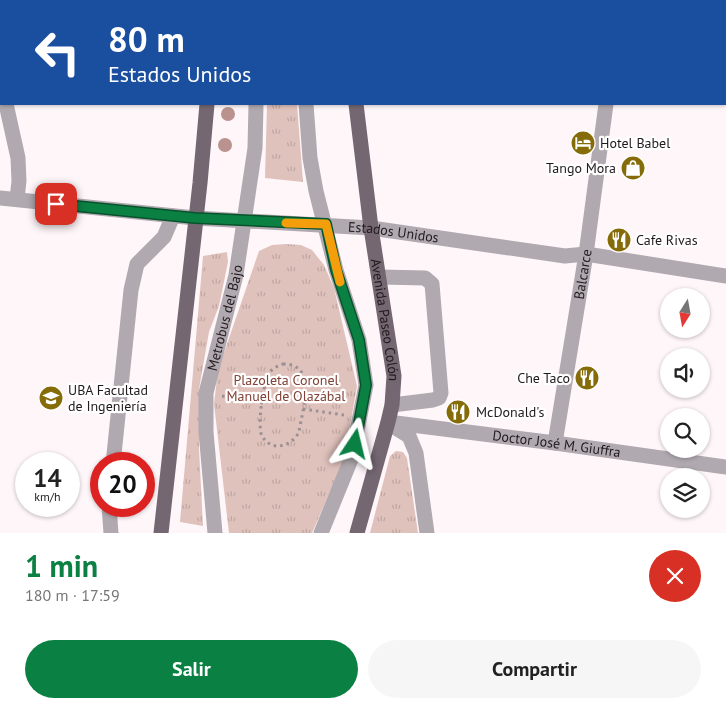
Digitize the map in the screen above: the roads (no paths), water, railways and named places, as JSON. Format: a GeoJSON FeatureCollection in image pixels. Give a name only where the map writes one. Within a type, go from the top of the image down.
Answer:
{"type":"FeatureCollection","features":[{"type":"Feature","properties":{"kind":"main road"},"geometry":{"type":"LineString","coordinates":[[161,533],[207,105]]}},
{"type":"Feature","properties":{"kind":"main road","name":"Avenida Paseo Colón"},"geometry":{"type":"LineString","coordinates":[[356,105],[371,228],[394,376],[392,405],[388,422],[357,533]]}},
{"type":"Feature","properties":{"kind":"street"},"geometry":{"type":"LineString","coordinates":[[6,105],[18,158],[19,180],[16,200]]}},
{"type":"Feature","properties":{"kind":"street","name":"Metrobus del Bajo"},"geometry":{"type":"LineString","coordinates":[[215,533],[206,432],[206,393],[236,275],[255,148],[256,105]]}},
{"type":"Feature","properties":{"kind":"street"},"geometry":{"type":"LineString","coordinates":[[306,105],[310,158],[336,270],[359,340],[366,385],[352,458],[321,533]]}},
{"type":"Feature","properties":{"kind":"street","name":"Balcarce"},"geometry":{"type":"LineString","coordinates":[[555,442],[586,254],[606,105]]}},
{"type":"Feature","properties":{"kind":"street","name":"Estados Unidos"},"geometry":{"type":"LineString","coordinates":[[0,198],[195,218],[371,228],[566,256],[586,254],[726,276]]}},
{"type":"Feature","properties":{"kind":"street"},"geometry":{"type":"LineString","coordinates":[[114,452],[131,290],[137,264],[164,237],[173,216]]}},
{"type":"Feature","properties":{"kind":"street"},"geometry":{"type":"LineString","coordinates":[[380,277],[425,278],[432,284],[442,393],[439,398],[433,400],[392,405]]}},
{"type":"Feature","properties":{"kind":"street"},"geometry":{"type":"LineString","coordinates":[[388,422],[409,436],[416,453],[427,533]]}},
{"type":"Feature","properties":{"kind":"street","name":"Doctor José M. Giuffra"},"geometry":{"type":"LineString","coordinates":[[388,422],[555,442],[726,467]]}},
{"type":"Feature","properties":{"kind":"street"},"geometry":{"type":"LineString","coordinates":[[110,517],[111,533]]}},
{"type":"Feature","properties":{"kind":"place","name":"Hotel Babel"},"geometry":{"type":"Point","coordinates":[583,143]}},
{"type":"Feature","properties":{"kind":"place","name":"Tango Mora"},"geometry":{"type":"Point","coordinates":[633,168]}},
{"type":"Feature","properties":{"kind":"place","name":"Cafe Rivas"},"geometry":{"type":"Point","coordinates":[619,240]}},
{"type":"Feature","properties":{"kind":"place","name":"Che Taco"},"geometry":{"type":"Point","coordinates":[587,378]}},
{"type":"Feature","properties":{"kind":"place","name":"UBA Facultad de Ingeniería"},"geometry":{"type":"Point","coordinates":[51,398]}},
{"type":"Feature","properties":{"kind":"place","name":"McDonald's"},"geometry":{"type":"Point","coordinates":[458,412]}},
{"type":"Feature","properties":{"kind":"park label","name":"Plazoleta Coronel Manuel de Olazábal"},"geometry":{"type":"Point","coordinates":[286,388]}}]}
